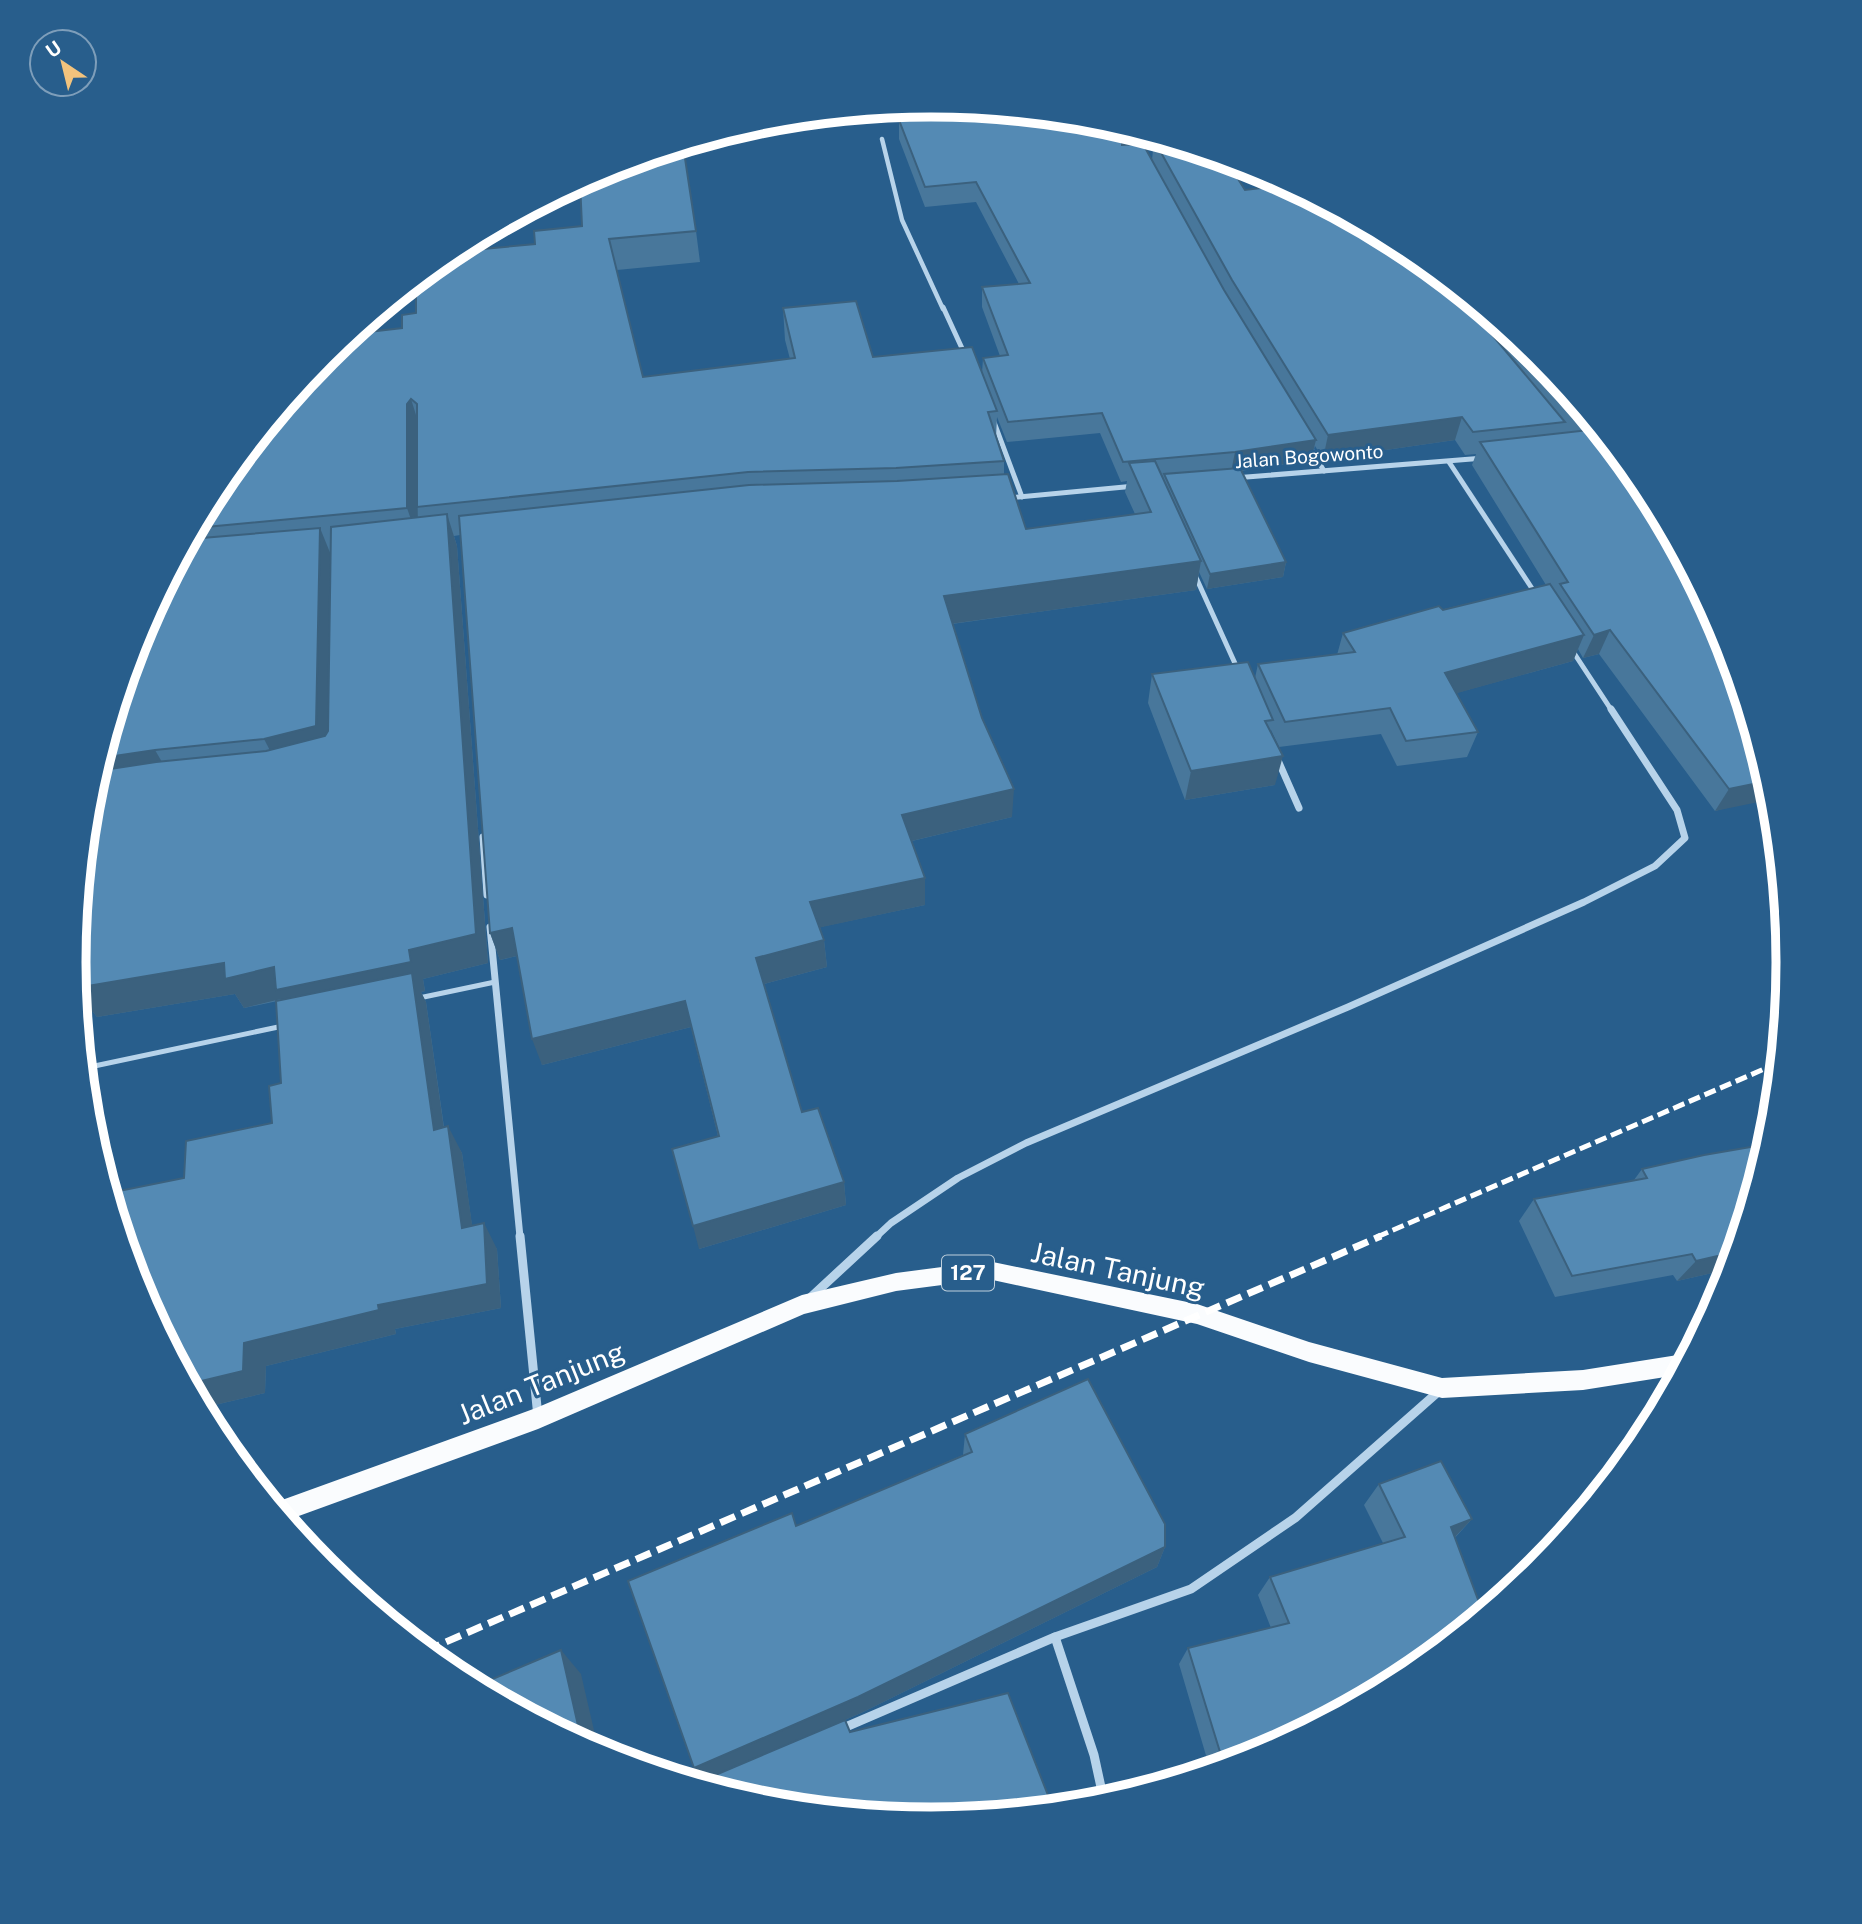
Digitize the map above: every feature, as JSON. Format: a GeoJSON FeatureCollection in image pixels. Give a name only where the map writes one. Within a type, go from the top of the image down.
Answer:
{"type":"FeatureCollection","features":[{"type":"Feature","properties":{"kind":"main road","name":"Jalan Tanjung"},"geometry":{"type":"LineString","coordinates":[[287,1509],[538,1418],[802,1305],[896,1282],[988,1270],[1197,1314],[1309,1352],[1443,1388],[1583,1380],[1673,1366]]}},
{"type":"Feature","properties":{"kind":"street"},"geometry":{"type":"LineString","coordinates":[[882,139],[902,220],[970,364]]}},
{"type":"Feature","properties":{"kind":"street"},"geometry":{"type":"LineString","coordinates":[[990,412],[1022,497]]}},
{"type":"Feature","properties":{"kind":"street"},"geometry":{"type":"LineString","coordinates":[[1303,437],[1324,471]]}},
{"type":"Feature","properties":{"kind":"street","name":"Jalan Bogowonto"},"geometry":{"type":"LineString","coordinates":[[1232,478],[1488,458]]}},
{"type":"Feature","properties":{"kind":"street"},"geometry":{"type":"LineString","coordinates":[[1449,462],[1540,601]]}},
{"type":"Feature","properties":{"kind":"street"},"geometry":{"type":"LineString","coordinates":[[994,499],[1141,485]]}},
{"type":"Feature","properties":{"kind":"street"},"geometry":{"type":"LineString","coordinates":[[1193,571],[1243,684]]}},
{"type":"Feature","properties":{"kind":"street"},"geometry":{"type":"LineString","coordinates":[[802,1305],[891,1223],[958,1178],[1026,1143],[1348,1007],[1547,919],[1655,866],[1685,838],[1677,810],[1563,636]]}},
{"type":"Feature","properties":{"kind":"street"},"geometry":{"type":"LineString","coordinates":[[1271,746],[1300,808]]}},
{"type":"Feature","properties":{"kind":"street"},"geometry":{"type":"LineString","coordinates":[[482,825],[488,905]]}},
{"type":"Feature","properties":{"kind":"street"},"geometry":{"type":"LineString","coordinates":[[489,918],[538,1418]]}},
{"type":"Feature","properties":{"kind":"street"},"geometry":{"type":"LineString","coordinates":[[837,1731],[1055,1637],[1191,1589],[1295,1518],[1443,1388]]}},
{"type":"Feature","properties":{"kind":"street"},"geometry":{"type":"LineString","coordinates":[[1055,1637],[1094,1755],[1102,1790]]}},
{"type":"Feature","properties":{"kind":"lane"},"geometry":{"type":"LineString","coordinates":[[413,999],[495,982]]}},
{"type":"Feature","properties":{"kind":"lane"},"geometry":{"type":"LineString","coordinates":[[92,1066],[290,1025]]}},
{"type":"Feature","properties":{"kind":"building"},"geometry":{"type":"Polygon","coordinates":[[[931,117],[1041,124],[1122,139],[1122,145],[1143,144],[1224,290],[1316,440],[1235,452],[1123,462],[1102,413],[1008,422],[983,358],[1008,355],[982,287],[1030,283],[976,182],[925,187],[899,120],[931,117]]]}},
{"type":"Feature","properties":{"kind":"building"},"geometry":{"type":"Polygon","coordinates":[[[1159,149],[1235,174],[1245,190],[1268,187],[1305,204],[1401,259],[1446,291],[1479,319],[1565,422],[1473,432],[1462,417],[1328,435],[1232,280],[1159,149]]]}},
{"type":"Feature","properties":{"kind":"building"},"geometry":{"type":"Polygon","coordinates":[[[684,154],[696,231],[609,239],[643,377],[795,358],[783,308],[856,301],[873,357],[972,347],[997,411],[988,412],[1004,461],[896,468],[748,472],[417,507],[417,404],[411,399],[407,404],[407,508],[206,527],[260,447],[333,364],[369,332],[402,328],[402,315],[416,313],[416,291],[476,250],[535,244],[534,231],[582,226],[581,193],[684,154]]]}},
{"type":"Feature","properties":{"kind":"building"},"geometry":{"type":"Polygon","coordinates":[[[1543,380],[1580,421],[1578,421],[1543,380]]]}},
{"type":"Feature","properties":{"kind":"building"},"geometry":{"type":"Polygon","coordinates":[[[1588,430],[1602,447],[1663,539],[1689,588],[1731,690],[1757,783],[1729,789],[1610,630],[1594,635],[1560,584],[1568,582],[1480,442],[1588,430]]]}},
{"type":"Feature","properties":{"kind":"building"},"geometry":{"type":"Polygon","coordinates":[[[1155,461],[1201,561],[944,596],[982,718],[1014,789],[902,815],[925,878],[810,902],[824,940],[756,958],[802,1112],[818,1108],[844,1182],[693,1226],[672,1149],[719,1136],[685,1001],[532,1039],[512,928],[490,933],[459,516],[749,485],[897,481],[1008,474],[1026,529],[1151,512],[1129,463],[1155,461]]]}},
{"type":"Feature","properties":{"kind":"building"},"geometry":{"type":"Polygon","coordinates":[[[1240,468],[1286,562],[1210,574],[1164,474],[1240,468]]]}},
{"type":"Feature","properties":{"kind":"building"},"geometry":{"type":"Polygon","coordinates":[[[447,514],[476,934],[409,950],[411,962],[276,990],[274,967],[225,979],[224,963],[87,986],[88,907],[93,852],[109,769],[266,751],[325,736],[328,731],[331,527],[447,514]]]}},
{"type":"Feature","properties":{"kind":"building"},"geometry":{"type":"Polygon","coordinates":[[[320,528],[316,726],[264,739],[112,756],[131,690],[150,639],[199,538],[320,528]]]}},
{"type":"Feature","properties":{"kind":"building"},"geometry":{"type":"Polygon","coordinates":[[[1550,584],[1584,635],[1445,673],[1478,732],[1406,741],[1390,708],[1285,722],[1258,664],[1355,652],[1343,633],[1439,606],[1443,610],[1550,584]]]}},
{"type":"Feature","properties":{"kind":"building"},"geometry":{"type":"Polygon","coordinates":[[[1248,662],[1273,720],[1265,721],[1283,756],[1191,771],[1152,674],[1248,662]]]}},
{"type":"Feature","properties":{"kind":"building"},"geometry":{"type":"Polygon","coordinates":[[[412,973],[434,1130],[448,1126],[462,1228],[484,1223],[487,1284],[378,1305],[379,1310],[244,1343],[243,1371],[197,1382],[150,1285],[118,1191],[184,1178],[186,1141],[272,1123],[269,1086],[281,1083],[276,1001],[412,973]]]}},
{"type":"Feature","properties":{"kind":"building"},"geometry":{"type":"Polygon","coordinates":[[[1755,1146],[1723,1255],[1696,1261],[1692,1254],[1572,1276],[1534,1199],[1647,1178],[1642,1169],[1755,1146]]]}},
{"type":"Feature","properties":{"kind":"building"},"geometry":{"type":"Polygon","coordinates":[[[1088,1379],[1165,1524],[1165,1547],[858,1697],[694,1768],[628,1581],[792,1513],[796,1526],[972,1452],[965,1434],[1088,1379]]]}},
{"type":"Feature","properties":{"kind":"building"},"geometry":{"type":"Polygon","coordinates":[[[1441,1461],[1472,1519],[1451,1527],[1480,1604],[1446,1633],[1354,1694],[1305,1720],[1221,1755],[1188,1648],[1289,1623],[1270,1577],[1405,1537],[1379,1484],[1441,1461]]]}},
{"type":"Feature","properties":{"kind":"building"},"geometry":{"type":"Polygon","coordinates":[[[561,1650],[579,1730],[508,1694],[487,1681],[561,1650]]]}},
{"type":"Feature","properties":{"kind":"building"},"geometry":{"type":"Polygon","coordinates":[[[1008,1693],[1049,1799],[986,1805],[876,1805],[766,1791],[710,1777],[845,1720],[850,1732],[1008,1693]]]}},
{"type":"Feature","properties":{"kind":"railway"},"geometry":{"type":"LineString","coordinates":[[1377,1237],[1769,1067]]}},
{"type":"Feature","properties":{"kind":"railway"},"geometry":{"type":"LineString","coordinates":[[435,1647],[1381,1236]]}}]}
